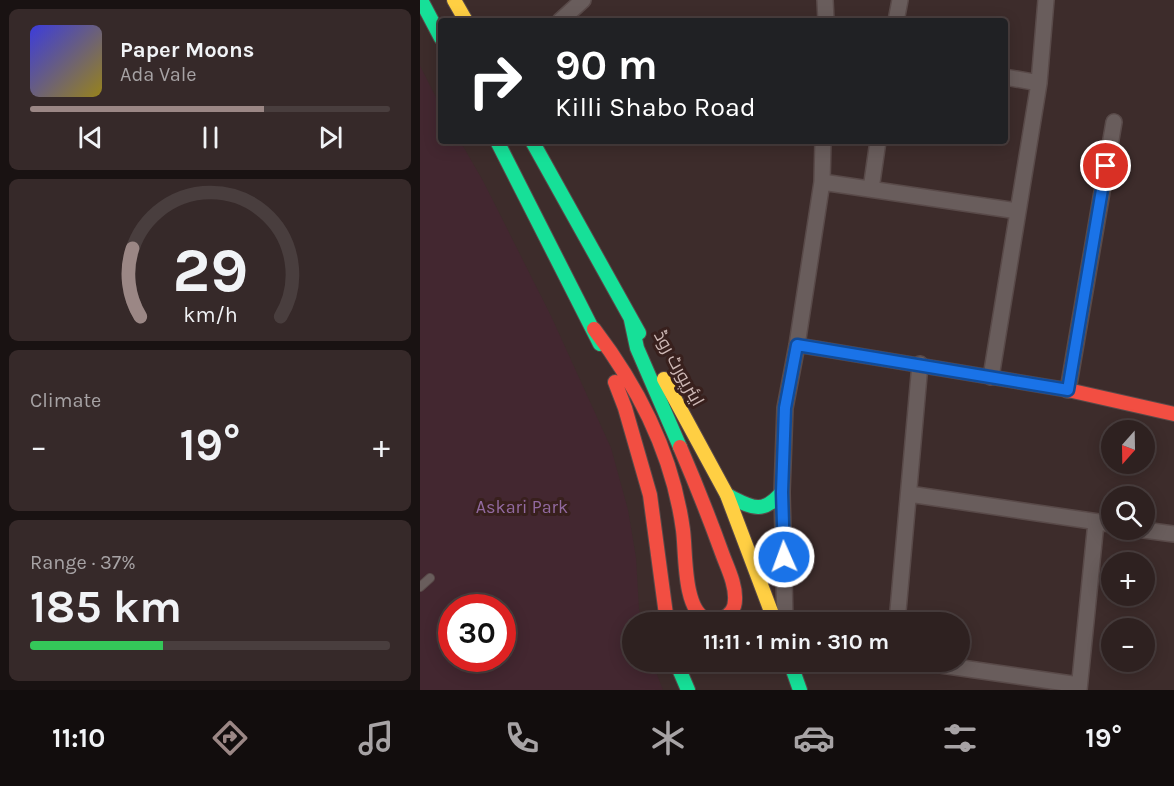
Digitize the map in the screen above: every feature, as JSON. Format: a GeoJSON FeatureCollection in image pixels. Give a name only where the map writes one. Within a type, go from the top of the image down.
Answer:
{"type":"FeatureCollection","features":[{"type":"Feature","properties":{"kind":"main road"},"geometry":{"type":"LineString","coordinates":[[421,0],[438,32]]}},
{"type":"Feature","properties":{"kind":"main road"},"geometry":{"type":"LineString","coordinates":[[454,0],[463,18]]}},
{"type":"Feature","properties":{"kind":"main road"},"geometry":{"type":"LineString","coordinates":[[499,144],[594,329],[625,408],[650,495],[666,612]]}},
{"type":"Feature","properties":{"kind":"main road","name":"ایئرپورٹ روڈ"},"geometry":{"type":"LineString","coordinates":[[534,144],[706,453],[727,495],[771,612]]}},
{"type":"Feature","properties":{"kind":"main road"},"geometry":{"type":"LineString","coordinates":[[594,329],[624,370],[659,440],[679,504],[687,557],[688,587],[694,608],[709,621],[720,620],[731,614],[734,607],[735,592],[732,580],[701,496],[645,369],[637,348],[631,320]]}},
{"type":"Feature","properties":{"kind":"main road"},"geometry":{"type":"LineString","coordinates":[[797,345],[1068,390],[1174,414]]}},
{"type":"Feature","properties":{"kind":"main road"},"geometry":{"type":"LineString","coordinates":[[727,495],[748,506],[767,507],[782,492]]}},
{"type":"Feature","properties":{"kind":"main road"},"geometry":{"type":"LineString","coordinates":[[680,672],[688,690]]}},
{"type":"Feature","properties":{"kind":"main road"},"geometry":{"type":"LineString","coordinates":[[794,672],[800,690]]}},
{"type":"Feature","properties":{"kind":"street"},"geometry":{"type":"LineString","coordinates":[[563,18],[583,0]]}},
{"type":"Feature","properties":{"kind":"street"},"geometry":{"type":"LineString","coordinates":[[825,0],[826,18]]}},
{"type":"Feature","properties":{"kind":"street"},"geometry":{"type":"LineString","coordinates":[[897,18],[900,0]]}},
{"type":"Feature","properties":{"kind":"street"},"geometry":{"type":"LineString","coordinates":[[991,377],[1039,83],[1046,0]]}},
{"type":"Feature","properties":{"kind":"street"},"geometry":{"type":"LineString","coordinates":[[1008,78],[1039,83]]}},
{"type":"Feature","properties":{"kind":"street"},"geometry":{"type":"LineString","coordinates":[[1068,390],[1114,122]]}},
{"type":"Feature","properties":{"kind":"street"},"geometry":{"type":"LineString","coordinates":[[539,144],[541,157]]}},
{"type":"Feature","properties":{"kind":"street"},"geometry":{"type":"LineString","coordinates":[[785,612],[782,492],[785,408],[822,182],[823,144]]}},
{"type":"Feature","properties":{"kind":"street"},"geometry":{"type":"LineString","coordinates":[[871,189],[878,144]]}},
{"type":"Feature","properties":{"kind":"street"},"geometry":{"type":"LineString","coordinates":[[822,182],[1018,211]]}},
{"type":"Feature","properties":{"kind":"street"},"geometry":{"type":"LineString","coordinates":[[898,612],[920,364]]}},
{"type":"Feature","properties":{"kind":"street"},"geometry":{"type":"LineString","coordinates":[[909,494],[1101,523]]}},
{"type":"Feature","properties":{"kind":"street"},"geometry":{"type":"LineString","coordinates":[[970,670],[1079,688],[1096,522]]}},
{"type":"Feature","properties":{"kind":"street"},"geometry":{"type":"LineString","coordinates":[[1155,531],[1174,534]]}},
{"type":"Feature","properties":{"kind":"lane"},"geometry":{"type":"LineString","coordinates":[[420,587],[430,578]]}},
{"type":"Feature","properties":{"kind":"green space","name":"Askari Park"},"geometry":{"type":"Polygon","coordinates":[[[420,66],[438,101],[438,144],[462,144],[483,181],[551,316],[611,448],[628,510],[636,558],[640,612],[622,612],[622,672],[656,672],[663,690],[420,690],[420,66]]]}},
{"type":"Feature","properties":{"kind":"traffic: fast"},"geometry":{"type":"LineString","coordinates":[[421,0],[438,32]]}},
{"type":"Feature","properties":{"kind":"traffic: fast"},"geometry":{"type":"LineString","coordinates":[[499,144],[600,344]]}},
{"type":"Feature","properties":{"kind":"traffic: fast"},"geometry":{"type":"LineString","coordinates":[[534,144],[639,333]]}},
{"type":"Feature","properties":{"kind":"traffic: fast"},"geometry":{"type":"LineString","coordinates":[[631,320],[637,348],[680,447]]}},
{"type":"Feature","properties":{"kind":"traffic: fast"},"geometry":{"type":"LineString","coordinates":[[727,495],[750,506],[762,507],[775,500],[782,492]]}},
{"type":"Feature","properties":{"kind":"traffic: fast"},"geometry":{"type":"LineString","coordinates":[[680,672],[688,690]]}},
{"type":"Feature","properties":{"kind":"traffic: fast"},"geometry":{"type":"LineString","coordinates":[[794,672],[800,690]]}},
{"type":"Feature","properties":{"kind":"traffic: slow"},"geometry":{"type":"LineString","coordinates":[[454,0],[464,18]]}},
{"type":"Feature","properties":{"kind":"traffic: slow"},"geometry":{"type":"LineString","coordinates":[[664,379],[727,495],[771,612]]}},
{"type":"Feature","properties":{"kind":"traffic: jam"},"geometry":{"type":"LineString","coordinates":[[594,329],[625,375],[652,424],[678,503],[689,592],[699,613],[706,619],[717,620],[728,615],[733,608],[734,588],[680,447]]}},
{"type":"Feature","properties":{"kind":"traffic: jam"},"geometry":{"type":"LineString","coordinates":[[797,345],[1068,390],[1174,414]]}},
{"type":"Feature","properties":{"kind":"traffic: jam"},"geometry":{"type":"LineString","coordinates":[[615,382],[625,408],[650,495],[666,612]]}},
{"type":"Feature","properties":{"kind":"route"},"geometry":{"type":"LineString","coordinates":[[784,557],[782,492],[785,408],[797,345],[1068,390],[1106,166]]}}]}
